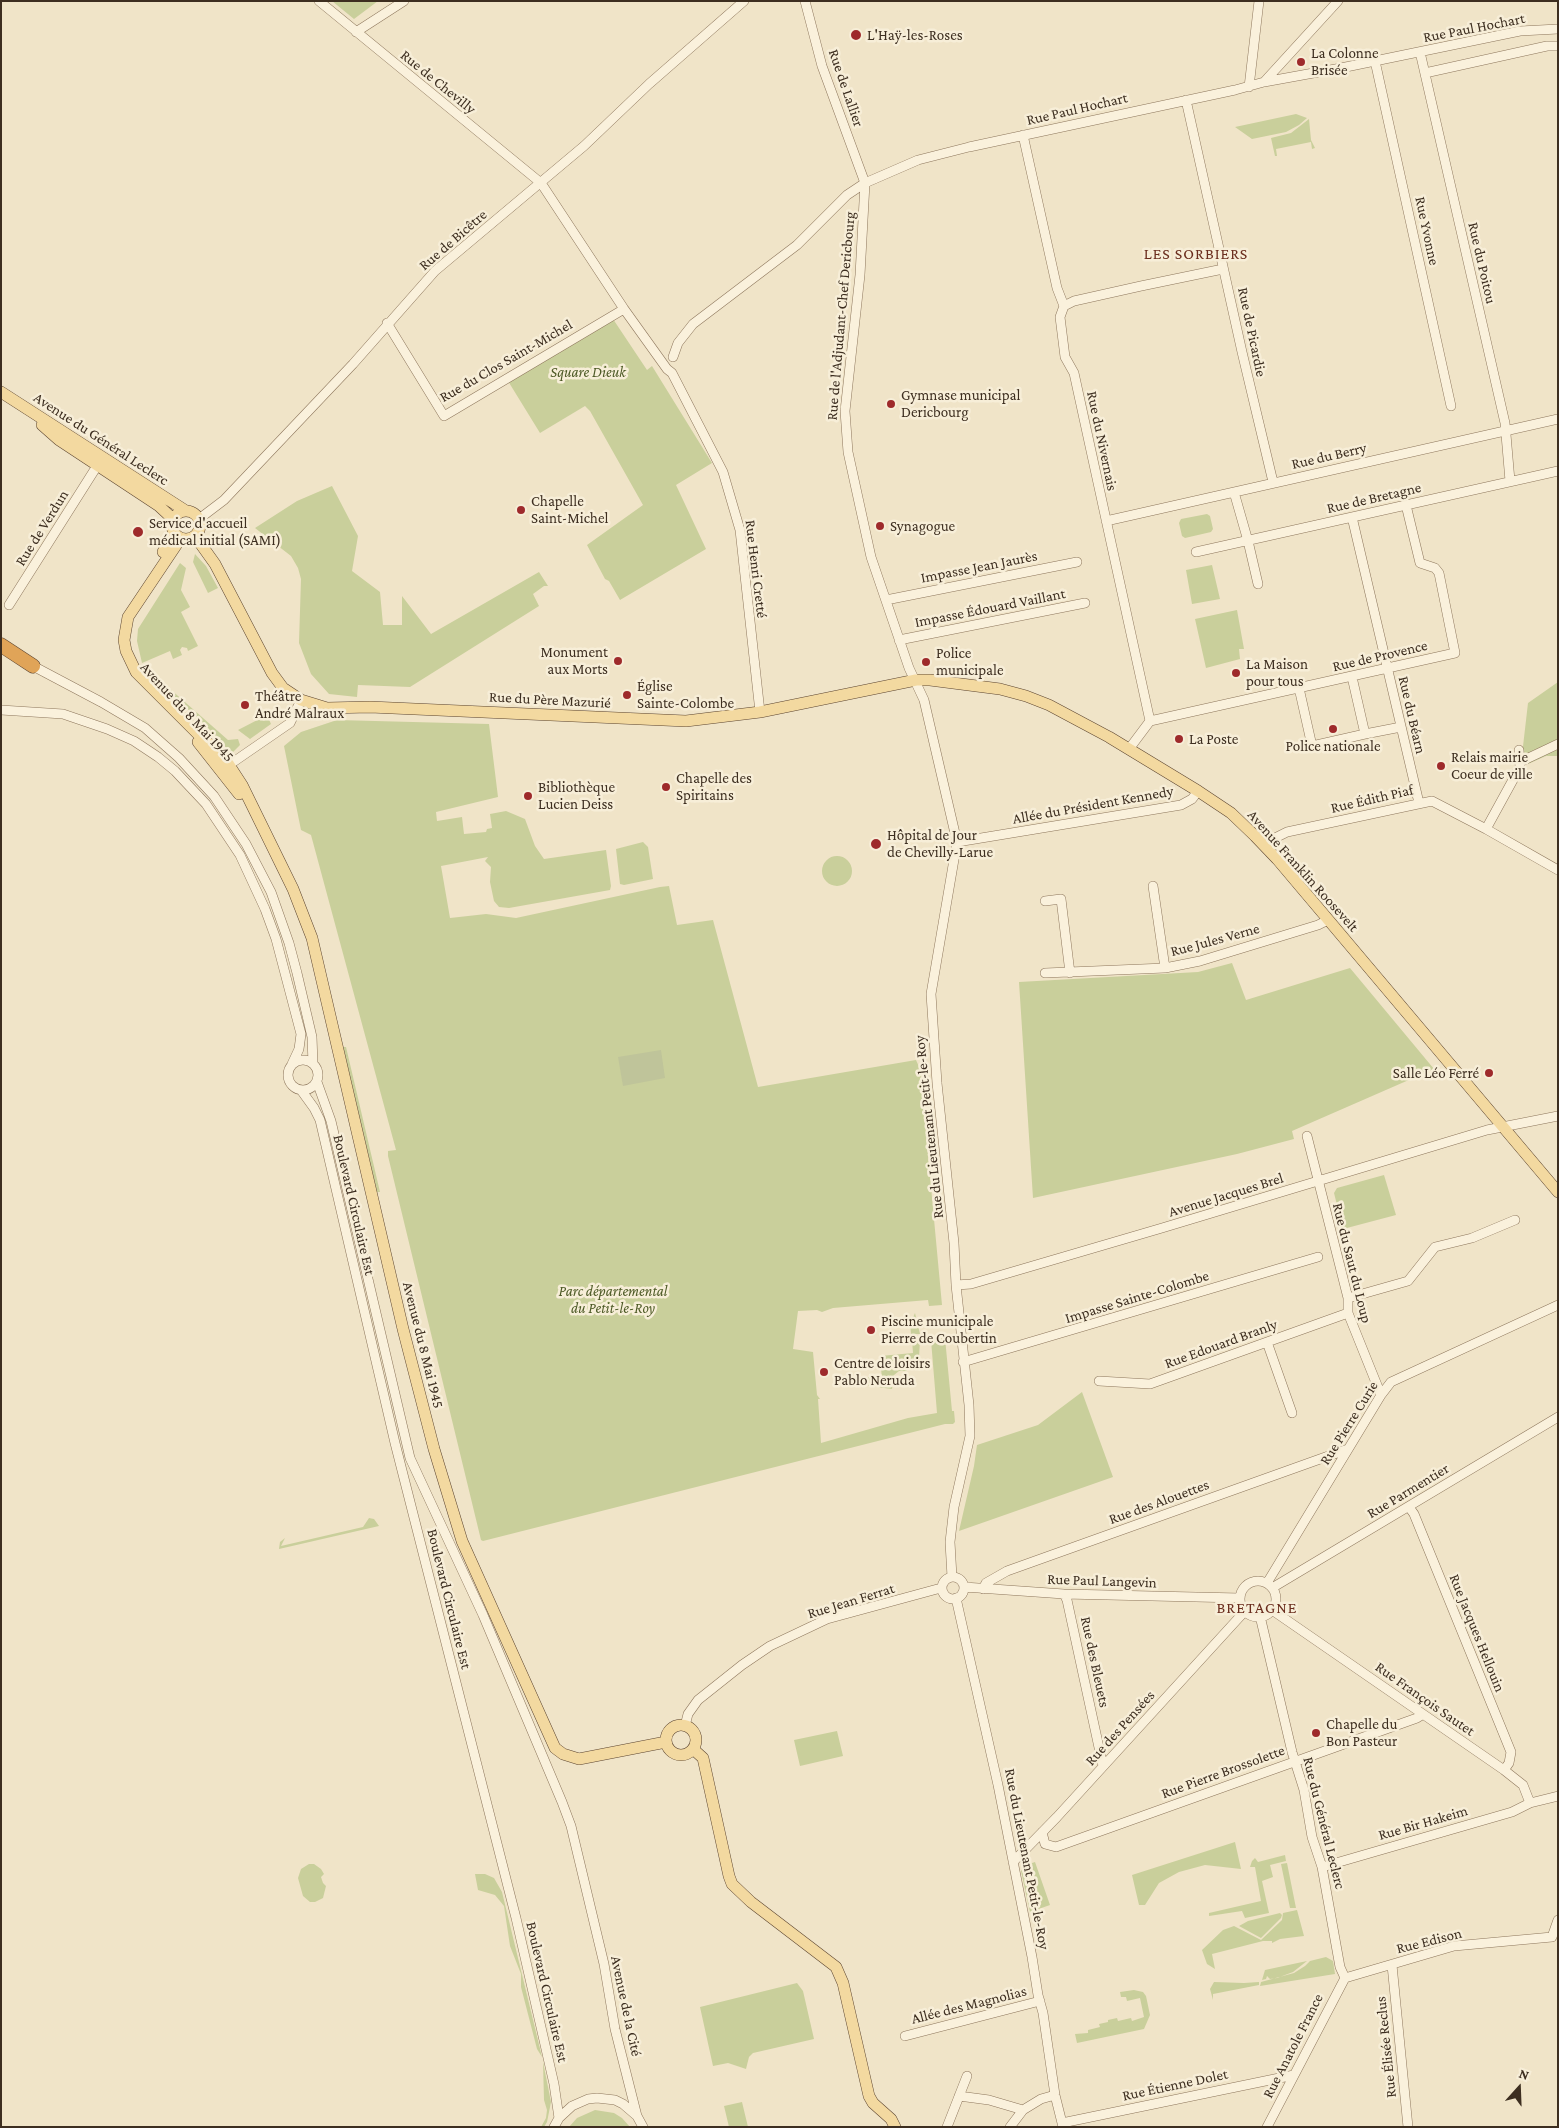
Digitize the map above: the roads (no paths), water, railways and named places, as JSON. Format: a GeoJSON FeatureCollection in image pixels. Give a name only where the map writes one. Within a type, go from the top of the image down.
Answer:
{"type":"FeatureCollection","features":[{"type":"Feature","properties":{"kind":"highway"},"geometry":{"type":"LineString","coordinates":[[1,645],[33,666]]}},
{"type":"Feature","properties":{"kind":"main road","name":"Avenue du Général Leclerc"},"geometry":{"type":"LineString","coordinates":[[1,392],[186,511]]}},
{"type":"Feature","properties":{"kind":"main road"},"geometry":{"type":"LineString","coordinates":[[1,397],[35,420],[59,440],[159,506],[174,519]]}},
{"type":"Feature","properties":{"kind":"main road"},"geometry":{"type":"LineString","coordinates":[[186,511],[194,513],[199,519],[199,530],[195,536],[188,539],[178,535],[172,526],[178,513],[186,511]]}},
{"type":"Feature","properties":{"kind":"main road","name":"Avenue du 8 Mai 1945"},"geometry":{"type":"LineString","coordinates":[[178,535],[169,544],[122,616],[118,628],[119,652],[130,676],[204,748],[263,828]]}},
{"type":"Feature","properties":{"kind":"main road","name":"Avenue du 8 Mai 1945"},"geometry":{"type":"LineString","coordinates":[[178,535],[128,617],[124,634],[126,651],[136,672],[201,738],[214,748],[229,765],[242,785],[293,889],[312,938],[403,1329],[434,1449],[462,1541],[555,1748],[563,1754],[579,1759],[666,1742]]}},
{"type":"Feature","properties":{"kind":"main road","name":"Rue du Père Mazurié"},"geometry":{"type":"LineString","coordinates":[[195,536],[215,564],[272,673],[283,688],[301,700],[327,708],[449,710],[686,722],[760,712],[916,680]]}},
{"type":"Feature","properties":{"kind":"main road","name":"Avenue Franklin Roosevelt"},"geometry":{"type":"LineString","coordinates":[[916,680],[944,681],[1000,689],[1026,696],[1072,717],[1198,791],[1231,813],[1265,846],[1558,1192]]}},
{"type":"Feature","properties":{"kind":"main road"},"geometry":{"type":"LineString","coordinates":[[685,1726],[693,1731],[696,1740],[690,1752],[680,1755],[671,1751],[666,1742],[667,1734],[672,1728],[685,1726]]}},
{"type":"Feature","properties":{"kind":"main road"},"geometry":{"type":"LineString","coordinates":[[693,1749],[702,1758],[732,1884],[751,1902],[836,1967],[842,1983],[869,2096],[873,2103],[891,2119],[895,2127]]}},
{"type":"Feature","properties":{"kind":"street","name":"Rue de Chevilly"},"geometry":{"type":"LineString","coordinates":[[319,1],[541,182],[624,309]]}},
{"type":"Feature","properties":{"kind":"street"},"geometry":{"type":"LineString","coordinates":[[356,32],[404,1]]}},
{"type":"Feature","properties":{"kind":"street","name":"Rue de Lallier"},"geometry":{"type":"LineString","coordinates":[[805,1],[822,66],[865,183]]}},
{"type":"Feature","properties":{"kind":"street"},"geometry":{"type":"LineString","coordinates":[[1249,87],[1259,1]]}},
{"type":"Feature","properties":{"kind":"street"},"geometry":{"type":"LineString","coordinates":[[1264,82],[1338,1]]}},
{"type":"Feature","properties":{"kind":"street","name":"Rue de Bicêtre"},"geometry":{"type":"LineString","coordinates":[[199,519],[224,500],[352,364],[435,271],[541,182],[742,2]]}},
{"type":"Feature","properties":{"kind":"street","name":"Rue Paul Hochart"},"geometry":{"type":"LineString","coordinates":[[672,357],[678,343],[693,324],[720,302],[775,263],[847,195],[865,183],[918,160],[1023,135],[1249,87],[1264,82],[1520,31],[1558,28]]}},
{"type":"Feature","properties":{"kind":"street"},"geometry":{"type":"LineString","coordinates":[[1425,73],[1547,46],[1558,46]]}},
{"type":"Feature","properties":{"kind":"street","name":"Rue du Poitou"},"geometry":{"type":"LineString","coordinates":[[1420,52],[1506,431],[1510,482]]}},
{"type":"Feature","properties":{"kind":"street","name":"Rue Yvonne"},"geometry":{"type":"LineString","coordinates":[[1376,61],[1451,406]]}},
{"type":"Feature","properties":{"kind":"street","name":"Rue de Picardie"},"geometry":{"type":"LineString","coordinates":[[1186,100],[1273,482]]}},
{"type":"Feature","properties":{"kind":"street","name":"Rue du Nivernais"},"geometry":{"type":"LineString","coordinates":[[1023,135],[1057,288],[1064,306],[1060,317],[1065,357],[1074,373],[1150,720]]}},
{"type":"Feature","properties":{"kind":"street","name":"Rue de l'Adjudant-Chef Dericbourg"},"geometry":{"type":"LineString","coordinates":[[865,183],[860,275],[844,411],[848,452],[871,557],[899,640],[916,680]]}},
{"type":"Feature","properties":{"kind":"street"},"geometry":{"type":"LineString","coordinates":[[1064,306],[1141,286],[1224,269]]}},
{"type":"Feature","properties":{"kind":"street","name":"Rue Henri Cretté"},"geometry":{"type":"LineString","coordinates":[[624,309],[658,358],[672,373],[723,472],[740,530],[760,712]]}},
{"type":"Feature","properties":{"kind":"street","name":"Rue du Clos Saint-Michel"},"geometry":{"type":"LineString","coordinates":[[388,323],[444,416],[624,309]]}},
{"type":"Feature","properties":{"kind":"street","name":"Rue du Berry"},"geometry":{"type":"LineString","coordinates":[[1106,521],[1558,419]]}},
{"type":"Feature","properties":{"kind":"street","name":"Rue de Verdun"},"geometry":{"type":"LineString","coordinates":[[9,605],[97,466]]}},
{"type":"Feature","properties":{"kind":"street","name":"Rue de Bretagne"},"geometry":{"type":"LineString","coordinates":[[1196,552],[1558,471]]}},
{"type":"Feature","properties":{"kind":"street"},"geometry":{"type":"LineString","coordinates":[[1234,492],[1258,584]]}},
{"type":"Feature","properties":{"kind":"street","name":"Rue de Provence"},"geometry":{"type":"LineString","coordinates":[[1150,720],[1455,653],[1439,573],[1435,568],[1420,564],[1406,505]]}},
{"type":"Feature","properties":{"kind":"street","name":"Rue du Béarn"},"geometry":{"type":"LineString","coordinates":[[1352,517],[1419,802]]}},
{"type":"Feature","properties":{"kind":"street","name":"Impasse Jean Jaurès"},"geometry":{"type":"LineString","coordinates":[[886,600],[1078,562]]}},
{"type":"Feature","properties":{"kind":"street","name":"Impasse Édouard Vaillant"},"geometry":{"type":"LineString","coordinates":[[899,640],[1085,603]]}},
{"type":"Feature","properties":{"kind":"street"},"geometry":{"type":"LineString","coordinates":[[1,710],[63,714],[84,720],[134,741],[175,771],[206,804],[240,855],[265,909],[276,939],[301,1041],[288,1071],[289,1081],[295,1088],[301,1090],[310,1089],[317,1082],[318,1072],[313,1064],[312,1037],[289,943],[275,902],[246,844],[214,796],[179,758],[145,728],[33,666]]}},
{"type":"Feature","properties":{"kind":"street"},"geometry":{"type":"LineString","coordinates":[[1352,677],[1365,734]]}},
{"type":"Feature","properties":{"kind":"street","name":"Rue du Lieutenant Petit-le-Roy"},"geometry":{"type":"LineString","coordinates":[[916,680],[924,700],[957,842],[931,994],[937,1082],[954,1243],[970,1436],[954,1507],[950,1542],[952,1577]]}},
{"type":"Feature","properties":{"kind":"street"},"geometry":{"type":"LineString","coordinates":[[1299,688],[1312,746],[1401,727]]}},
{"type":"Feature","properties":{"kind":"street"},"geometry":{"type":"LineString","coordinates":[[204,748],[217,756],[224,765],[229,765],[290,723],[301,700]]}},
{"type":"Feature","properties":{"kind":"street"},"geometry":{"type":"LineString","coordinates":[[1128,749],[1150,720]]}},
{"type":"Feature","properties":{"kind":"street"},"geometry":{"type":"LineString","coordinates":[[1520,762],[1558,744]]}},
{"type":"Feature","properties":{"kind":"street"},"geometry":{"type":"LineString","coordinates":[[1486,828],[1520,767],[1519,750]]}},
{"type":"Feature","properties":{"kind":"street","name":"Allée du Président Kennedy"},"geometry":{"type":"LineString","coordinates":[[957,842],[1181,805],[1192,799],[1198,791]]}},
{"type":"Feature","properties":{"kind":"street","name":"Rue Édith Piaf"},"geometry":{"type":"LineString","coordinates":[[1265,846],[1274,838],[1287,832],[1419,802],[1432,801],[1440,803],[1486,828],[1558,870]]}},
{"type":"Feature","properties":{"kind":"street"},"geometry":{"type":"LineString","coordinates":[[1152,886],[1166,968]]}},
{"type":"Feature","properties":{"kind":"street"},"geometry":{"type":"LineString","coordinates":[[1045,901],[1062,899],[1070,973]]}},
{"type":"Feature","properties":{"kind":"street","name":"Rue Jules Verne"},"geometry":{"type":"LineString","coordinates":[[1045,973],[1166,968],[1200,961],[1318,925],[1328,920]]}},
{"type":"Feature","properties":{"kind":"street"},"geometry":{"type":"LineString","coordinates":[[292,1064],[301,1060],[313,1064]]}},
{"type":"Feature","properties":{"kind":"street","name":"Avenue de la Cité"},"geometry":{"type":"LineString","coordinates":[[317,1082],[331,1121],[410,1458],[446,1534],[571,1826],[604,1964],[615,2029],[637,2116]]}},
{"type":"Feature","properties":{"kind":"street","name":"Boulevard Circulaire Est"},"geometry":{"type":"LineString","coordinates":[[301,1090],[320,1120],[394,1443],[516,1918],[550,2066],[559,2118]]}},
{"type":"Feature","properties":{"kind":"street","name":"Avenue Jacques Brel"},"geometry":{"type":"LineString","coordinates":[[956,1285],[971,1284],[1503,1127],[1558,1116]]}},
{"type":"Feature","properties":{"kind":"street","name":"Rue du Saut du Loup"},"geometry":{"type":"LineString","coordinates":[[1307,1136],[1317,1182],[1348,1298],[1348,1313],[1381,1395]]}},
{"type":"Feature","properties":{"kind":"street"},"geometry":{"type":"LineString","coordinates":[[1348,1298],[1408,1281],[1435,1247],[1472,1238],[1515,1220]]}},
{"type":"Feature","properties":{"kind":"street","name":"Impasse Sainte-Colombe"},"geometry":{"type":"LineString","coordinates":[[963,1362],[1318,1257]]}},
{"type":"Feature","properties":{"kind":"street","name":"Rue Pierre Curie"},"geometry":{"type":"LineString","coordinates":[[1269,1586],[1348,1448],[1391,1382],[1558,1306]]}},
{"type":"Feature","properties":{"kind":"street","name":"Rue Edouard Branly"},"geometry":{"type":"LineString","coordinates":[[1099,1381],[1150,1384],[1348,1313]]}},
{"type":"Feature","properties":{"kind":"street"},"geometry":{"type":"LineString","coordinates":[[1267,1342],[1292,1413]]}},
{"type":"Feature","properties":{"kind":"street","name":"Rue Parmentier"},"geometry":{"type":"LineString","coordinates":[[1269,1586],[1409,1506],[1558,1416]]}},
{"type":"Feature","properties":{"kind":"street","name":"Rue des Alouettes"},"geometry":{"type":"LineString","coordinates":[[983,1589],[986,1583],[1007,1571],[1348,1448]]}},
{"type":"Feature","properties":{"kind":"street","name":"Rue Jacques Hellouin"},"geometry":{"type":"LineString","coordinates":[[1409,1506],[1414,1514],[1511,1752],[1509,1763],[1504,1770]]}},
{"type":"Feature","properties":{"kind":"street"},"geometry":{"type":"LineString","coordinates":[[952,1577],[961,1581],[964,1587],[962,1594],[956,1598],[946,1597],[942,1588],[946,1579],[952,1577]]}},
{"type":"Feature","properties":{"kind":"street"},"geometry":{"type":"LineString","coordinates":[[1255,1581],[1269,1586],[1276,1599],[1272,1610],[1260,1616],[1249,1614],[1245,1611],[1240,1598],[1241,1592],[1249,1583],[1255,1581]]}},
{"type":"Feature","properties":{"kind":"street","name":"Rue Paul Langevin"},"geometry":{"type":"LineString","coordinates":[[964,1587],[1064,1594],[1240,1598]]}},
{"type":"Feature","properties":{"kind":"street","name":"Rue Jean Ferrat"},"geometry":{"type":"LineString","coordinates":[[685,1726],[688,1714],[698,1700],[742,1665],[770,1646],[827,1620],[942,1588]]}},
{"type":"Feature","properties":{"kind":"street","name":"Rue des Bleuets"},"geometry":{"type":"LineString","coordinates":[[1064,1594],[1067,1600],[1103,1766]]}},
{"type":"Feature","properties":{"kind":"street","name":"Rue du Lieutenant Petit-le-Roy"},"geometry":{"type":"LineString","coordinates":[[956,1598],[998,1785],[1062,2125]]}},
{"type":"Feature","properties":{"kind":"street","name":"Rue François Sautet"},"geometry":{"type":"LineString","coordinates":[[1272,1610],[1504,1770],[1523,1785],[1530,1803]]}},
{"type":"Feature","properties":{"kind":"street","name":"Rue des Pensées"},"geometry":{"type":"LineString","coordinates":[[1012,1862],[1042,1832],[1245,1611]]}},
{"type":"Feature","properties":{"kind":"street","name":"Rue du Général Leclerc"},"geometry":{"type":"LineString","coordinates":[[1260,1616],[1304,1790],[1312,1838],[1322,1866],[1340,1967],[1345,1978]]}},
{"type":"Feature","properties":{"kind":"street","name":"Rue Pierre Brossolette"},"geometry":{"type":"LineString","coordinates":[[1042,1832],[1042,1840],[1045,1844],[1056,1847],[1422,1715]]}},
{"type":"Feature","properties":{"kind":"street"},"geometry":{"type":"LineString","coordinates":[[1530,1803],[1558,1796]]}},
{"type":"Feature","properties":{"kind":"street","name":"Rue Bir Hakeim"},"geometry":{"type":"LineString","coordinates":[[1322,1866],[1512,1812],[1530,1803]]}},
{"type":"Feature","properties":{"kind":"street","name":"Rue Edison"},"geometry":{"type":"LineString","coordinates":[[1345,1978],[1454,1946],[1552,1937],[1558,1920]]}},
{"type":"Feature","properties":{"kind":"street","name":"Rue Élisée Reclus"},"geometry":{"type":"LineString","coordinates":[[1392,1965],[1408,2127]]}},
{"type":"Feature","properties":{"kind":"street","name":"Rue Anatole France"},"geometry":{"type":"LineString","coordinates":[[1267,2127],[1345,1978]]}},
{"type":"Feature","properties":{"kind":"street","name":"Allée des Magnolias"},"geometry":{"type":"LineString","coordinates":[[906,2036],[1040,2001]]}},
{"type":"Feature","properties":{"kind":"street","name":"Rue Étienne Dolet"},"geometry":{"type":"LineString","coordinates":[[1062,2125],[1294,2075]]}},
{"type":"Feature","properties":{"kind":"street"},"geometry":{"type":"LineString","coordinates":[[947,2127],[967,2076]]}},
{"type":"Feature","properties":{"kind":"street"},"geometry":{"type":"LineString","coordinates":[[1010,2127],[1023,2110],[1055,2095]]}},
{"type":"Feature","properties":{"kind":"street"},"geometry":{"type":"LineString","coordinates":[[960,2096],[989,2100],[1023,2110]]}},
{"type":"Feature","properties":{"kind":"street"},"geometry":{"type":"LineString","coordinates":[[554,2127],[559,2118],[572,2106],[580,2101],[597,2098],[615,2100],[630,2109],[637,2116],[643,2127]]}},
{"type":"Feature","properties":{"kind":"place","name":"L'Haÿ-les-Roses"},"geometry":{"type":"Point","coordinates":[856,35]}},
{"type":"Feature","properties":{"kind":"place","name":"La Colonne Brisée"},"geometry":{"type":"Point","coordinates":[1301,62]}},
{"type":"Feature","properties":{"kind":"place","name":"Gymnase municipal Dericbourg"},"geometry":{"type":"Point","coordinates":[891,404]}},
{"type":"Feature","properties":{"kind":"place","name":"Chapelle Saint-Michel"},"geometry":{"type":"Point","coordinates":[521,510]}},
{"type":"Feature","properties":{"kind":"place","name":"Synagogue"},"geometry":{"type":"Point","coordinates":[880,526]}},
{"type":"Feature","properties":{"kind":"place","name":"Service d'accueil médical initial (SAMI)"},"geometry":{"type":"Point","coordinates":[138,532]}},
{"type":"Feature","properties":{"kind":"place","name":"Monument aux Morts"},"geometry":{"type":"Point","coordinates":[618,661]}},
{"type":"Feature","properties":{"kind":"place","name":"Police municipale"},"geometry":{"type":"Point","coordinates":[926,662]}},
{"type":"Feature","properties":{"kind":"place","name":"La Maison pour tous"},"geometry":{"type":"Point","coordinates":[1236,673]}},
{"type":"Feature","properties":{"kind":"place","name":"Église Sainte-Colombe"},"geometry":{"type":"Point","coordinates":[627,695]}},
{"type":"Feature","properties":{"kind":"place","name":"Théâtre André Malraux"},"geometry":{"type":"Point","coordinates":[245,705]}},
{"type":"Feature","properties":{"kind":"place","name":"Police nationale"},"geometry":{"type":"Point","coordinates":[1333,729]}},
{"type":"Feature","properties":{"kind":"place","name":"La Poste"},"geometry":{"type":"Point","coordinates":[1179,739]}},
{"type":"Feature","properties":{"kind":"place","name":"Relais mairie Coeur de ville"},"geometry":{"type":"Point","coordinates":[1441,766]}},
{"type":"Feature","properties":{"kind":"place","name":"Chapelle des Spiritains"},"geometry":{"type":"Point","coordinates":[666,787]}},
{"type":"Feature","properties":{"kind":"place","name":"Bibliothèque Lucien Deiss"},"geometry":{"type":"Point","coordinates":[528,796]}},
{"type":"Feature","properties":{"kind":"place","name":"Hôpital de Jour de Chevilly-Larue"},"geometry":{"type":"Point","coordinates":[876,844]}},
{"type":"Feature","properties":{"kind":"place","name":"Salle Léo Ferré"},"geometry":{"type":"Point","coordinates":[1489,1073]}},
{"type":"Feature","properties":{"kind":"place","name":"Piscine municipale Pierre de Coubertin"},"geometry":{"type":"Point","coordinates":[871,1330]}},
{"type":"Feature","properties":{"kind":"place","name":"Centre de loisirs Pablo Neruda"},"geometry":{"type":"Point","coordinates":[824,1372]}},
{"type":"Feature","properties":{"kind":"place","name":"Chapelle du Bon Pasteur"},"geometry":{"type":"Point","coordinates":[1316,1733]}},
{"type":"Feature","properties":{"kind":"district","name":"LES SORBIERS"},"geometry":{"type":"Point","coordinates":[1196,254]}},
{"type":"Feature","properties":{"kind":"district","name":"BRETAGNE"},"geometry":{"type":"Point","coordinates":[1257,1608]}},
{"type":"Feature","properties":{"kind":"park label","name":"Square Dieuk"},"geometry":{"type":"Point","coordinates":[588,372]}},
{"type":"Feature","properties":{"kind":"park label","name":"Parc départemental du Petit-le-Roy"},"geometry":{"type":"Point","coordinates":[613,1300]}}]}
